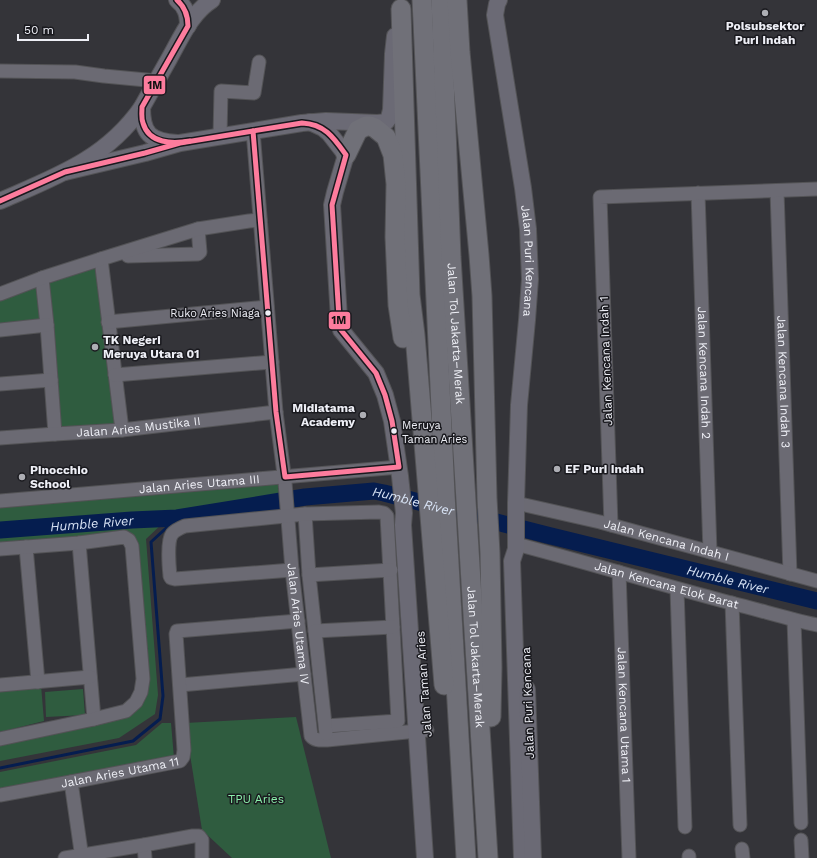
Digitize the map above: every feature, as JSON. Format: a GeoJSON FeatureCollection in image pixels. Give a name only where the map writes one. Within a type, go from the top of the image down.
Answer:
{"type":"FeatureCollection","features":[{"type":"Feature","properties":{"kind":"highway","name":"Jalan Tol Jakarta–Merak"},"geometry":{"type":"LineString","coordinates":[[422,0],[445,494],[441,551]]}},
{"type":"Feature","properties":{"kind":"highway","name":"Jalan Tol Jakarta–Merak"},"geometry":{"type":"LineString","coordinates":[[441,0],[452,257],[488,858]]}},
{"type":"Feature","properties":{"kind":"highway"},"geometry":{"type":"LineString","coordinates":[[457,0],[460,52],[482,296],[492,668],[490,743],[483,769]]}},
{"type":"Feature","properties":{"kind":"highway"},"geometry":{"type":"LineString","coordinates":[[401,4],[410,295],[415,335],[426,478],[441,551],[445,703],[450,799],[452,816],[466,849]]}},
{"type":"Feature","properties":{"kind":"highway"},"geometry":{"type":"LineString","coordinates":[[346,155],[358,130],[366,126],[370,126],[386,137],[393,155],[396,184],[395,238],[398,305],[407,368],[422,432]]}},
{"type":"Feature","properties":{"kind":"main road"},"geometry":{"type":"LineString","coordinates":[[178,0],[187,14],[188,26]]}},
{"type":"Feature","properties":{"kind":"main road"},"geometry":{"type":"LineString","coordinates":[[0,201],[65,172],[108,144],[127,126],[142,107],[196,13],[212,0]]}},
{"type":"Feature","properties":{"kind":"main road","name":"Jalan Puri Kencana"},"geometry":{"type":"LineString","coordinates":[[499,0],[496,4],[495,15],[524,188],[528,229],[530,279],[519,405],[516,544],[512,561],[522,858]]}},
{"type":"Feature","properties":{"kind":"main road"},"geometry":{"type":"LineString","coordinates":[[65,172],[180,143],[220,136],[310,122],[340,121],[383,123],[388,121],[391,110],[394,42],[401,4]]}},
{"type":"Feature","properties":{"kind":"main road"},"geometry":{"type":"LineString","coordinates":[[142,107],[144,127],[150,134],[157,139],[166,142],[180,143]]}},
{"type":"Feature","properties":{"kind":"main road"},"geometry":{"type":"LineString","coordinates":[[310,122],[323,128],[329,133],[346,155]]}},
{"type":"Feature","properties":{"kind":"main road","name":"Jalan Taman Aries"},"geometry":{"type":"LineString","coordinates":[[346,155],[332,205],[339,318],[341,330],[376,372],[392,421],[404,510],[402,525],[421,731],[436,858]]}},
{"type":"Feature","properties":{"kind":"main road","name":"Jalan Puri Kencana"},"geometry":{"type":"LineString","coordinates":[[516,544],[522,561],[533,858]]}},
{"type":"Feature","properties":{"kind":"main road","name":"Jalan Taman Aries"},"geometry":{"type":"LineString","coordinates":[[421,731],[425,858]]}},
{"type":"Feature","properties":{"kind":"street"},"geometry":{"type":"LineString","coordinates":[[220,136],[221,91],[254,93],[259,62]]}},
{"type":"Feature","properties":{"kind":"street"},"geometry":{"type":"LineString","coordinates":[[0,71],[75,72],[157,80]]}},
{"type":"Feature","properties":{"kind":"street","name":"Jalan Aries Utama IV"},"geometry":{"type":"LineString","coordinates":[[253,131],[276,412],[285,480],[292,570],[310,732],[313,738],[327,740]]}},
{"type":"Feature","properties":{"kind":"street"},"geometry":{"type":"LineString","coordinates":[[698,193],[817,189]]}},
{"type":"Feature","properties":{"kind":"street","name":"Jalan Kencana Indah 3"},"geometry":{"type":"LineString","coordinates":[[777,191],[790,574]]}},
{"type":"Feature","properties":{"kind":"street","name":"Jalan Kencana Indah 1"},"geometry":{"type":"LineString","coordinates":[[611,525],[600,197],[698,193]]}},
{"type":"Feature","properties":{"kind":"street","name":"Jalan Kencana Indah 2"},"geometry":{"type":"LineString","coordinates":[[698,193],[710,552]]}},
{"type":"Feature","properties":{"kind":"street"},"geometry":{"type":"LineString","coordinates":[[0,294],[42,278],[198,229],[260,220]]}},
{"type":"Feature","properties":{"kind":"street"},"geometry":{"type":"LineString","coordinates":[[106,258],[198,254],[200,252],[198,229]]}},
{"type":"Feature","properties":{"kind":"street"},"geometry":{"type":"LineString","coordinates":[[106,258],[108,322],[122,430]]}},
{"type":"Feature","properties":{"kind":"street"},"geometry":{"type":"LineString","coordinates":[[42,278],[55,434]]}},
{"type":"Feature","properties":{"kind":"street"},"geometry":{"type":"LineString","coordinates":[[108,322],[267,307]]}},
{"type":"Feature","properties":{"kind":"street"},"geometry":{"type":"LineString","coordinates":[[0,330],[47,325]]}},
{"type":"Feature","properties":{"kind":"street"},"geometry":{"type":"LineString","coordinates":[[115,375],[272,362]]}},
{"type":"Feature","properties":{"kind":"street"},"geometry":{"type":"LineString","coordinates":[[0,384],[51,380]]}},
{"type":"Feature","properties":{"kind":"street","name":"Jalan Aries Mustika II"},"geometry":{"type":"LineString","coordinates":[[0,438],[122,430],[276,412]]}},
{"type":"Feature","properties":{"kind":"street","name":"Jalan Aries Utama III"},"geometry":{"type":"LineString","coordinates":[[0,501],[400,472]]}},
{"type":"Feature","properties":{"kind":"street","name":"Jalan Kencana Indah I"},"geometry":{"type":"LineString","coordinates":[[516,507],[551,510],[817,581]]}},
{"type":"Feature","properties":{"kind":"street"},"geometry":{"type":"LineString","coordinates":[[292,570],[175,579],[171,578],[170,536],[175,530],[185,526],[287,512],[305,514],[384,513],[387,516],[398,727]]}},
{"type":"Feature","properties":{"kind":"street"},"geometry":{"type":"LineString","coordinates":[[305,514],[309,575],[327,740],[398,727]]}},
{"type":"Feature","properties":{"kind":"street"},"geometry":{"type":"LineString","coordinates":[[0,548],[79,543],[124,537],[129,540],[132,546],[143,679],[142,692],[136,702],[126,711],[0,739]]}},
{"type":"Feature","properties":{"kind":"street"},"geometry":{"type":"LineString","coordinates":[[79,543],[94,719]]}},
{"type":"Feature","properties":{"kind":"street","name":"Jalan Kencana Elok Barat"},"geometry":{"type":"LineString","coordinates":[[516,544],[678,589],[817,625]]}},
{"type":"Feature","properties":{"kind":"street"},"geometry":{"type":"LineString","coordinates":[[26,547],[38,682]]}},
{"type":"Feature","properties":{"kind":"street"},"geometry":{"type":"LineString","coordinates":[[309,575],[390,570]]}},
{"type":"Feature","properties":{"kind":"street","name":"Jalan Kencana Utama 1"},"geometry":{"type":"LineString","coordinates":[[619,572],[629,858]]}},
{"type":"Feature","properties":{"kind":"street"},"geometry":{"type":"LineString","coordinates":[[678,589],[685,827]]}},
{"type":"Feature","properties":{"kind":"street"},"geometry":{"type":"LineString","coordinates":[[732,603],[740,825]]}},
{"type":"Feature","properties":{"kind":"street"},"geometry":{"type":"LineString","coordinates":[[794,620],[801,823]]}},
{"type":"Feature","properties":{"kind":"street","name":"Jalan Aries Utama 11"},"geometry":{"type":"LineString","coordinates":[[0,795],[180,761],[183,757],[184,750],[177,632],[298,621]]}},
{"type":"Feature","properties":{"kind":"street"},"geometry":{"type":"LineString","coordinates":[[315,631],[393,627]]}},
{"type":"Feature","properties":{"kind":"street"},"geometry":{"type":"LineString","coordinates":[[180,685],[304,674]]}},
{"type":"Feature","properties":{"kind":"street"},"geometry":{"type":"LineString","coordinates":[[0,685],[90,677]]}},
{"type":"Feature","properties":{"kind":"street"},"geometry":{"type":"LineString","coordinates":[[326,726],[398,727],[421,731]]}},
{"type":"Feature","properties":{"kind":"street"},"geometry":{"type":"LineString","coordinates":[[71,782],[82,857]]}},
{"type":"Feature","properties":{"kind":"street"},"geometry":{"type":"LineString","coordinates":[[65,858],[145,852],[193,836],[199,836],[202,840],[202,858]]}},
{"type":"Feature","properties":{"kind":"street"},"geometry":{"type":"LineString","coordinates":[[801,840],[802,858]]}},
{"type":"Feature","properties":{"kind":"green space"},"geometry":{"type":"Polygon","coordinates":[[[98,261],[117,426],[59,432],[46,279],[98,261]]]}},
{"type":"Feature","properties":{"kind":"green space"},"geometry":{"type":"Polygon","coordinates":[[[39,282],[42,325],[0,330],[0,296],[39,282]]]}},
{"type":"Feature","properties":{"kind":"green space"},"geometry":{"type":"Polygon","coordinates":[[[279,481],[282,497],[174,515],[0,527],[0,506],[279,481]]]}},
{"type":"Feature","properties":{"kind":"green space"},"geometry":{"type":"Polygon","coordinates":[[[164,522],[146,539],[158,695],[155,714],[119,738],[0,761],[0,741],[121,717],[145,675],[132,534],[0,543],[0,534],[164,522]]]}},
{"type":"Feature","properties":{"kind":"green space"},"geometry":{"type":"Polygon","coordinates":[[[41,685],[44,721],[0,732],[0,689],[41,685]]]}},
{"type":"Feature","properties":{"kind":"green space"},"geometry":{"type":"Polygon","coordinates":[[[83,689],[85,715],[46,717],[45,692],[83,689]]]}},
{"type":"Feature","properties":{"kind":"green space","name":"TPU Aries"},"geometry":{"type":"Polygon","coordinates":[[[296,717],[331,858],[232,858],[202,830],[185,723],[296,717]]]}},
{"type":"Feature","properties":{"kind":"green space"},"geometry":{"type":"Polygon","coordinates":[[[162,723],[171,723],[174,758],[0,790],[0,772],[136,745],[162,723]]]}},
{"type":"Feature","properties":{"kind":"waterway","name":"Humble River"},"geometry":{"type":"LineString","coordinates":[[0,530],[177,518],[305,497],[374,491],[817,601]]}},
{"type":"Feature","properties":{"kind":"waterway"},"geometry":{"type":"LineString","coordinates":[[0,768],[133,741],[160,719],[163,696],[151,542],[177,518]]}},
{"type":"Feature","properties":{"kind":"transit line","name":"1M"},"geometry":{"type":"LineString","coordinates":[[177,0],[186,12],[188,26],[142,107],[142,117],[146,130],[156,139],[169,142],[190,141]]}},
{"type":"Feature","properties":{"kind":"transit line","name":"1M"},"geometry":{"type":"LineString","coordinates":[[302,123],[310,124],[323,129],[333,138],[346,155],[332,205],[341,330],[376,373],[385,395],[392,421],[399,467],[285,477],[276,412],[253,131],[302,123]]}},
{"type":"Feature","properties":{"kind":"transit line","name":"1M"},"geometry":{"type":"LineString","coordinates":[[0,201],[65,172],[180,143],[253,131]]}},
{"type":"Feature","properties":{"kind":"place","name":"Polsubsektor Puri Indah"},"geometry":{"type":"Point","coordinates":[765,13]}},
{"type":"Feature","properties":{"kind":"place","name":"Ruko Aries Niaga"},"geometry":{"type":"Point","coordinates":[268,313]}},
{"type":"Feature","properties":{"kind":"place","name":"TK Negeri Meruya Utara 01"},"geometry":{"type":"Point","coordinates":[95,347]}},
{"type":"Feature","properties":{"kind":"place","name":"Midiatama Academy"},"geometry":{"type":"Point","coordinates":[363,415]}},
{"type":"Feature","properties":{"kind":"place","name":"Meruya Taman Aries"},"geometry":{"type":"Point","coordinates":[394,431]}},
{"type":"Feature","properties":{"kind":"place","name":"EF Puri Indah"},"geometry":{"type":"Point","coordinates":[557,469]}},
{"type":"Feature","properties":{"kind":"place","name":"Pinocchio School"},"geometry":{"type":"Point","coordinates":[22,477]}}]}
